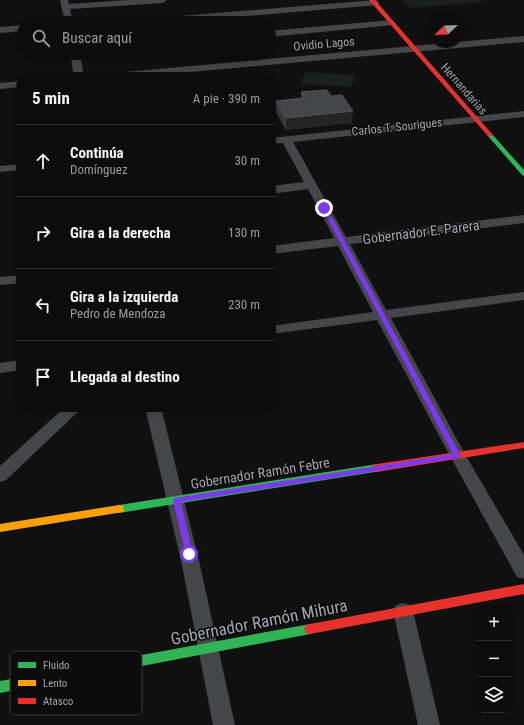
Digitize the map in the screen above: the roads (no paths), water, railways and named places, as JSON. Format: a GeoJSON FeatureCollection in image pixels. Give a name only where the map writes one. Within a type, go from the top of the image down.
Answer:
{"type":"FeatureCollection","features":[{"type":"Feature","properties":{"kind":"street"},"geometry":{"type":"LineString","coordinates":[[68,16],[65,4],[163,0]]}},
{"type":"Feature","properties":{"kind":"street"},"geometry":{"type":"LineString","coordinates":[[212,16],[373,2]]}},
{"type":"Feature","properties":{"kind":"street","name":"Hernandarias"},"geometry":{"type":"LineString","coordinates":[[373,2],[475,119],[518,161],[524,174]]}},
{"type":"Feature","properties":{"kind":"street"},"geometry":{"type":"LineString","coordinates":[[276,33],[391,23]]}},
{"type":"Feature","properties":{"kind":"street"},"geometry":{"type":"LineString","coordinates":[[0,30],[16,29]]}},
{"type":"Feature","properties":{"kind":"street","name":"Ovidio Lagos"},"geometry":{"type":"LineString","coordinates":[[159,72],[524,39]]}},
{"type":"Feature","properties":{"kind":"street"},"geometry":{"type":"LineString","coordinates":[[76,60],[78,72]]}},
{"type":"Feature","properties":{"kind":"street"},"geometry":{"type":"LineString","coordinates":[[0,86],[16,84]]}},
{"type":"Feature","properties":{"kind":"street","name":"Carlos T. Sourigues"},"geometry":{"type":"LineString","coordinates":[[276,141],[524,114]]}},
{"type":"Feature","properties":{"kind":"street"},"geometry":{"type":"LineString","coordinates":[[287,140],[458,456],[524,572]]}},
{"type":"Feature","properties":{"kind":"street"},"geometry":{"type":"LineString","coordinates":[[0,169],[16,167]]}},
{"type":"Feature","properties":{"kind":"street"},"geometry":{"type":"LineString","coordinates":[[276,189],[312,185]]}},
{"type":"Feature","properties":{"kind":"street","name":"Gobernador E. Parera"},"geometry":{"type":"LineString","coordinates":[[276,249],[524,219]]}},
{"type":"Feature","properties":{"kind":"street"},"geometry":{"type":"LineString","coordinates":[[0,282],[16,280]]}},
{"type":"Feature","properties":{"kind":"street"},"geometry":{"type":"LineString","coordinates":[[276,329],[524,296]]}},
{"type":"Feature","properties":{"kind":"street"},"geometry":{"type":"LineString","coordinates":[[0,368],[16,366]]}},
{"type":"Feature","properties":{"kind":"street"},"geometry":{"type":"LineString","coordinates":[[0,476],[70,412]]}},
{"type":"Feature","properties":{"kind":"street"},"geometry":{"type":"LineString","coordinates":[[154,412],[177,500],[224,725]]}},
{"type":"Feature","properties":{"kind":"street","name":"Gobernador Ramón Febre"},"geometry":{"type":"LineString","coordinates":[[0,528],[524,445]]}},
{"type":"Feature","properties":{"kind":"street","name":"Gobernador Ramón Mihura"},"geometry":{"type":"LineString","coordinates":[[142,661],[524,589]]}},
{"type":"Feature","properties":{"kind":"street"},"geometry":{"type":"LineString","coordinates":[[402,611],[429,725]]}},
{"type":"Feature","properties":{"kind":"street","name":"Gobernador Ramón Mihura"},"geometry":{"type":"LineString","coordinates":[[0,687],[10,685]]}}]}
